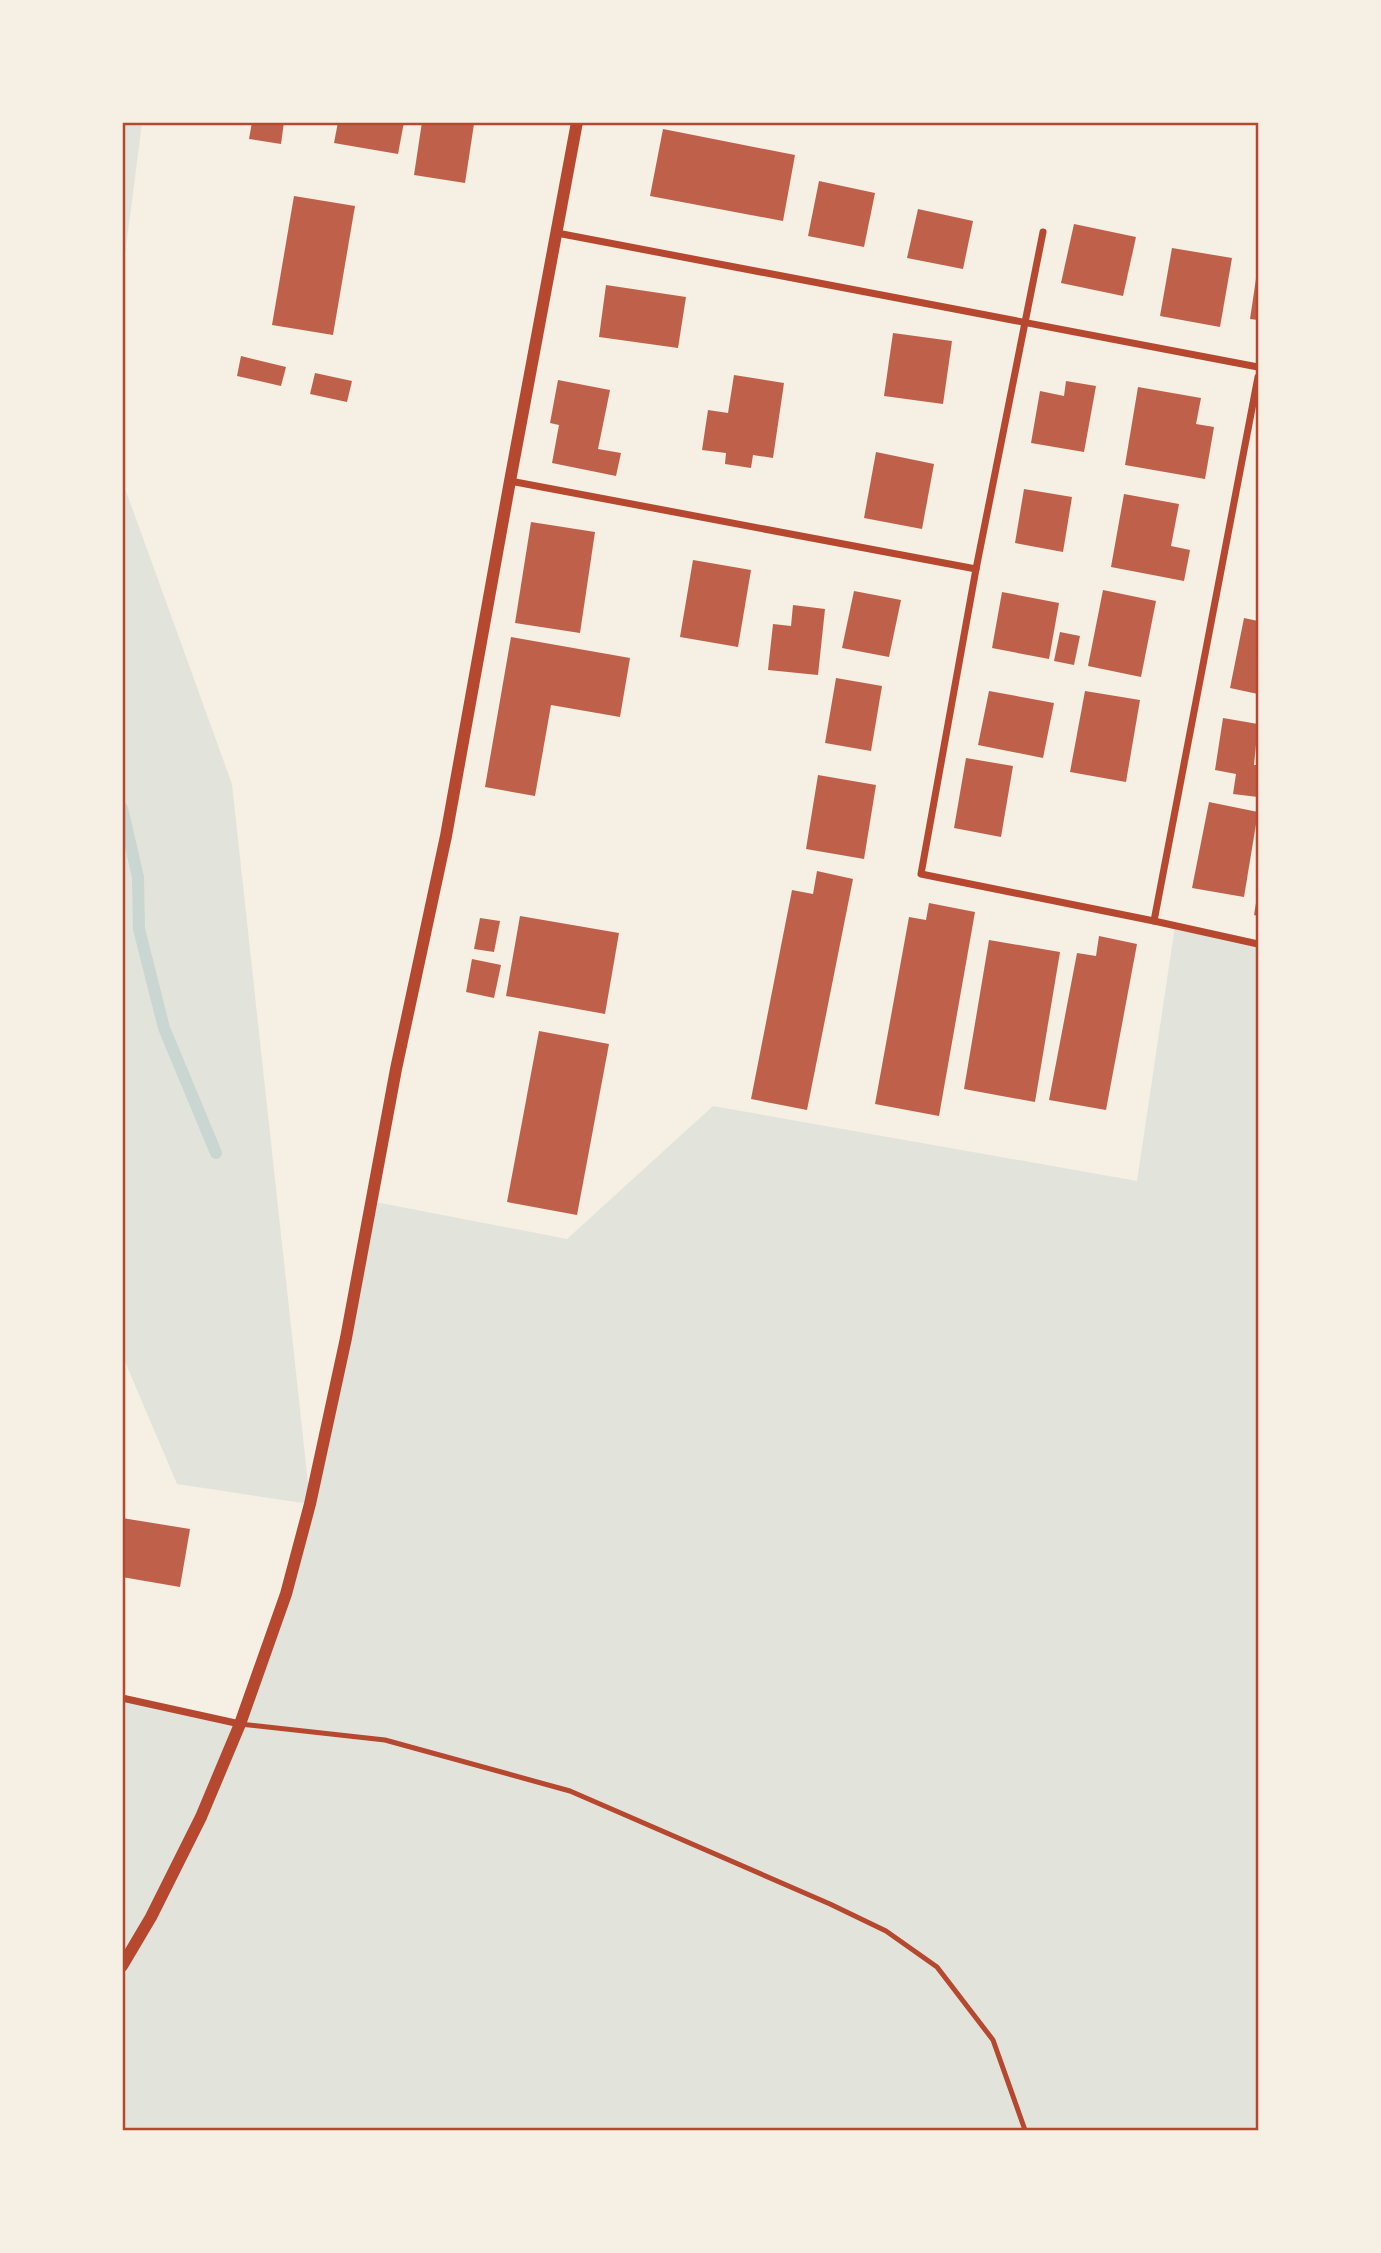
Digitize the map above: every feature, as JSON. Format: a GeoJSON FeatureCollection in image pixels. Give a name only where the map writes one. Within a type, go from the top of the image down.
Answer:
{"type":"FeatureCollection","features":[{"type":"Feature","properties":{"kind":"street"},"geometry":{"type":"LineString","coordinates":[[122,1966],[151,1917],[201,1817],[240,1724],[286,1594],[310,1504],[346,1338],[396,1069],[446,836],[577,122]]}},
{"type":"Feature","properties":{"kind":"street"},"geometry":{"type":"LineString","coordinates":[[1043,232],[976,569],[921,874],[1258,944]]}},
{"type":"Feature","properties":{"kind":"street"},"geometry":{"type":"LineString","coordinates":[[557,233],[1258,367]]}},
{"type":"Feature","properties":{"kind":"street"},"geometry":{"type":"LineString","coordinates":[[1154,921],[1258,377]]}},
{"type":"Feature","properties":{"kind":"street"},"geometry":{"type":"LineString","coordinates":[[510,481],[976,569]]}},
{"type":"Feature","properties":{"kind":"street"},"geometry":{"type":"LineString","coordinates":[[122,1698],[240,1724]]}},
{"type":"Feature","properties":{"kind":"lane"},"geometry":{"type":"LineString","coordinates":[[240,1724],[384,1740],[570,1791],[886,1931],[937,1967],[993,2040],[1025,2130]]}},
{"type":"Feature","properties":{"kind":"shaded area"},"geometry":{"type":"Polygon","coordinates":[[[122,123],[142,123],[123,271],[122,123]]]}},
{"type":"Feature","properties":{"kind":"shaded area"},"geometry":{"type":"Polygon","coordinates":[[[122,480],[232,784],[310,1501],[370,1201],[567,1239],[713,1106],[1137,1181],[1175,926],[1258,944],[1258,2130],[123,2130],[123,1698],[240,1723],[309,1504],[177,1484],[123,1357],[122,480]]]}},
{"type":"Feature","properties":{"kind":"building"},"geometry":{"type":"Polygon","coordinates":[[[252,122],[284,122],[281,144],[249,139],[252,122]]]}},
{"type":"Feature","properties":{"kind":"building"},"geometry":{"type":"Polygon","coordinates":[[[338,122],[404,122],[398,154],[334,143],[338,122]]]}},
{"type":"Feature","properties":{"kind":"building"},"geometry":{"type":"Polygon","coordinates":[[[422,122],[474,124],[465,183],[414,175],[422,122]]]}},
{"type":"Feature","properties":{"kind":"building"},"geometry":{"type":"Polygon","coordinates":[[[663,129],[795,155],[783,221],[650,196],[663,129]]]}},
{"type":"Feature","properties":{"kind":"building"},"geometry":{"type":"Polygon","coordinates":[[[819,181],[875,193],[864,247],[808,236],[819,181]]]}},
{"type":"Feature","properties":{"kind":"building"},"geometry":{"type":"Polygon","coordinates":[[[294,196],[355,206],[333,335],[272,325],[294,196]]]}},
{"type":"Feature","properties":{"kind":"building"},"geometry":{"type":"Polygon","coordinates":[[[918,209],[973,221],[963,269],[907,258],[918,209]]]}},
{"type":"Feature","properties":{"kind":"building"},"geometry":{"type":"Polygon","coordinates":[[[1074,224],[1136,237],[1123,296],[1061,283],[1074,224]]]}},
{"type":"Feature","properties":{"kind":"building"},"geometry":{"type":"Polygon","coordinates":[[[1172,248],[1232,258],[1220,327],[1160,316],[1172,248]]]}},
{"type":"Feature","properties":{"kind":"building"},"geometry":{"type":"Polygon","coordinates":[[[1258,272],[1258,320],[1250,319],[1258,272]]]}},
{"type":"Feature","properties":{"kind":"building"},"geometry":{"type":"Polygon","coordinates":[[[606,285],[686,297],[678,348],[599,337],[606,285]]]}},
{"type":"Feature","properties":{"kind":"building"},"geometry":{"type":"Polygon","coordinates":[[[893,333],[952,341],[943,404],[884,396],[893,333]]]}},
{"type":"Feature","properties":{"kind":"building"},"geometry":{"type":"Polygon","coordinates":[[[241,356],[286,367],[281,386],[237,376],[241,356]]]}},
{"type":"Feature","properties":{"kind":"building"},"geometry":{"type":"Polygon","coordinates":[[[315,373],[352,381],[347,402],[310,394],[315,373]]]}},
{"type":"Feature","properties":{"kind":"building"},"geometry":{"type":"Polygon","coordinates":[[[734,375],[784,383],[773,458],[753,455],[751,468],[725,464],[726,453],[702,450],[708,410],[728,413],[734,375]]]}},
{"type":"Feature","properties":{"kind":"building"},"geometry":{"type":"Polygon","coordinates":[[[558,380],[610,390],[598,449],[621,453],[616,476],[552,463],[559,425],[550,423],[558,380]]]}},
{"type":"Feature","properties":{"kind":"building"},"geometry":{"type":"Polygon","coordinates":[[[1066,381],[1096,386],[1084,452],[1031,443],[1040,391],[1064,396],[1066,381]]]}},
{"type":"Feature","properties":{"kind":"building"},"geometry":{"type":"Polygon","coordinates":[[[1138,387],[1201,398],[1196,424],[1214,427],[1205,479],[1125,465],[1138,387]]]}},
{"type":"Feature","properties":{"kind":"building"},"geometry":{"type":"Polygon","coordinates":[[[876,452],[934,464],[922,529],[864,518],[876,452]]]}},
{"type":"Feature","properties":{"kind":"building"},"geometry":{"type":"Polygon","coordinates":[[[1024,489],[1072,497],[1063,552],[1015,543],[1024,489]]]}},
{"type":"Feature","properties":{"kind":"building"},"geometry":{"type":"Polygon","coordinates":[[[1124,494],[1179,504],[1171,546],[1190,550],[1184,581],[1111,567],[1124,494]]]}},
{"type":"Feature","properties":{"kind":"building"},"geometry":{"type":"Polygon","coordinates":[[[531,522],[595,532],[580,633],[515,623],[531,522]]]}},
{"type":"Feature","properties":{"kind":"building"},"geometry":{"type":"Polygon","coordinates":[[[693,560],[751,570],[738,647],[680,637],[693,560]]]}},
{"type":"Feature","properties":{"kind":"building"},"geometry":{"type":"Polygon","coordinates":[[[1103,590],[1156,601],[1141,677],[1088,666],[1103,590]]]}},
{"type":"Feature","properties":{"kind":"building"},"geometry":{"type":"Polygon","coordinates":[[[854,591],[901,600],[889,657],[842,648],[854,591]]]}},
{"type":"Feature","properties":{"kind":"building"},"geometry":{"type":"Polygon","coordinates":[[[1002,592],[1059,603],[1049,659],[992,648],[1002,592]]]}},
{"type":"Feature","properties":{"kind":"building"},"geometry":{"type":"Polygon","coordinates":[[[793,605],[825,609],[818,675],[768,670],[773,624],[791,626],[793,605]]]}},
{"type":"Feature","properties":{"kind":"building"},"geometry":{"type":"Polygon","coordinates":[[[1244,618],[1258,621],[1258,694],[1230,688],[1244,618]]]}},
{"type":"Feature","properties":{"kind":"building"},"geometry":{"type":"Polygon","coordinates":[[[1060,632],[1080,636],[1074,665],[1054,661],[1060,632]]]}},
{"type":"Feature","properties":{"kind":"building"},"geometry":{"type":"Polygon","coordinates":[[[511,637],[630,658],[620,717],[551,705],[535,796],[485,787],[511,637]]]}},
{"type":"Feature","properties":{"kind":"building"},"geometry":{"type":"Polygon","coordinates":[[[836,678],[882,686],[871,751],[825,743],[836,678]]]}},
{"type":"Feature","properties":{"kind":"building"},"geometry":{"type":"Polygon","coordinates":[[[989,691],[1054,703],[1043,758],[978,745],[989,691]]]}},
{"type":"Feature","properties":{"kind":"building"},"geometry":{"type":"Polygon","coordinates":[[[1085,691],[1140,700],[1126,782],[1070,772],[1085,691]]]}},
{"type":"Feature","properties":{"kind":"building"},"geometry":{"type":"Polygon","coordinates":[[[1223,718],[1258,724],[1254,765],[1258,765],[1258,797],[1233,794],[1236,774],[1215,770],[1223,718]]]}},
{"type":"Feature","properties":{"kind":"building"},"geometry":{"type":"Polygon","coordinates":[[[966,758],[1013,766],[1001,837],[954,828],[966,758]]]}},
{"type":"Feature","properties":{"kind":"building"},"geometry":{"type":"Polygon","coordinates":[[[818,775],[876,785],[864,859],[806,849],[818,775]]]}},
{"type":"Feature","properties":{"kind":"building"},"geometry":{"type":"Polygon","coordinates":[[[1209,802],[1258,812],[1244,897],[1192,888],[1209,802]]]}},
{"type":"Feature","properties":{"kind":"building"},"geometry":{"type":"Polygon","coordinates":[[[817,871],[853,879],[807,1110],[751,1099],[792,890],[813,894],[817,871]]]}},
{"type":"Feature","properties":{"kind":"building"},"geometry":{"type":"Polygon","coordinates":[[[1258,897],[1258,916],[1254,915],[1258,897]]]}},
{"type":"Feature","properties":{"kind":"building"},"geometry":{"type":"Polygon","coordinates":[[[929,903],[975,912],[939,1116],[875,1104],[909,917],[926,920],[929,903]]]}},
{"type":"Feature","properties":{"kind":"building"},"geometry":{"type":"Polygon","coordinates":[[[520,916],[619,933],[605,1014],[506,996],[520,916]]]}},
{"type":"Feature","properties":{"kind":"building"},"geometry":{"type":"Polygon","coordinates":[[[480,918],[500,921],[494,952],[474,949],[480,918]]]}},
{"type":"Feature","properties":{"kind":"building"},"geometry":{"type":"Polygon","coordinates":[[[1099,936],[1137,944],[1106,1110],[1049,1100],[1077,953],[1096,956],[1099,936]]]}},
{"type":"Feature","properties":{"kind":"building"},"geometry":{"type":"Polygon","coordinates":[[[989,940],[1060,952],[1035,1102],[964,1089],[989,940]]]}},
{"type":"Feature","properties":{"kind":"building"},"geometry":{"type":"Polygon","coordinates":[[[472,959],[501,965],[494,998],[466,992],[472,959]]]}},
{"type":"Feature","properties":{"kind":"building"},"geometry":{"type":"Polygon","coordinates":[[[539,1031],[609,1044],[577,1215],[507,1202],[539,1031]]]}},
{"type":"Feature","properties":{"kind":"building"},"geometry":{"type":"Polygon","coordinates":[[[122,1518],[190,1529],[180,1587],[122,1577],[122,1518]]]}},
{"type":"Feature","properties":{"kind":"waterway"},"geometry":{"type":"LineString","coordinates":[[122,808],[138,877],[139,929],[164,1028],[216,1153]]}}]}
